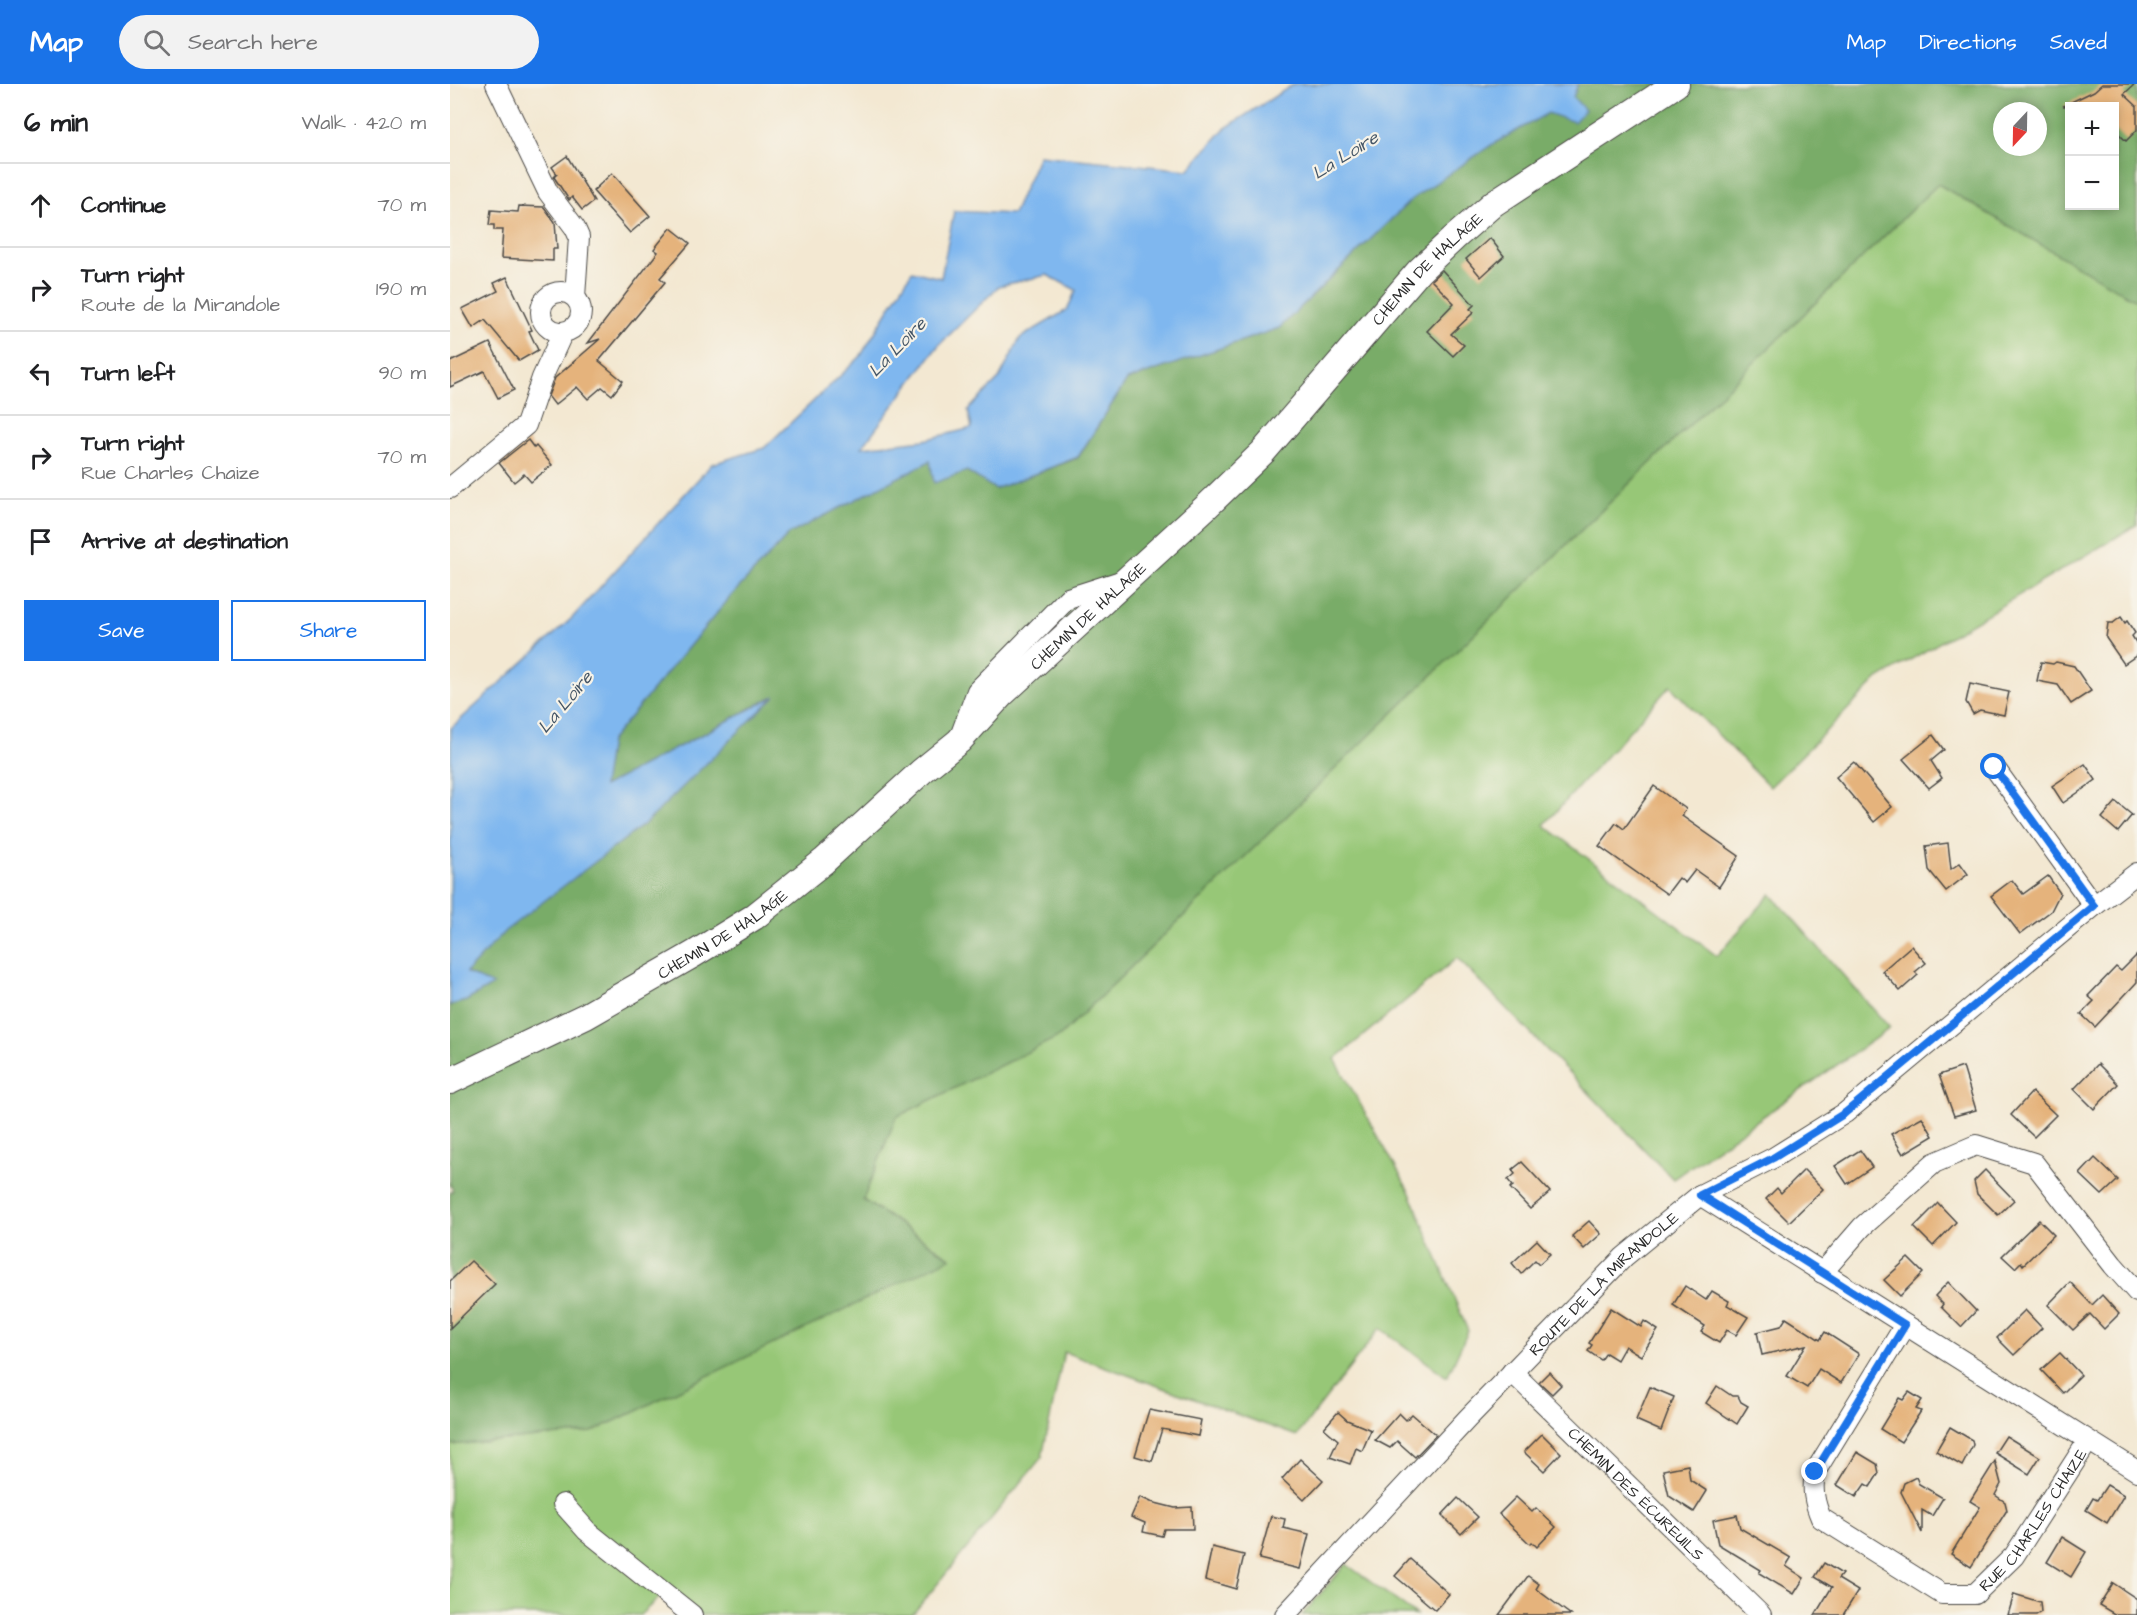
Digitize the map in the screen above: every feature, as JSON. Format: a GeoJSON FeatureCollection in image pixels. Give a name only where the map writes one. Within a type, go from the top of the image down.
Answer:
{"type":"FeatureCollection","features":[{"type":"Feature","properties":{"kind":"main road","name":"CHEMIN DE HALAGE"},"geometry":{"type":"LineString","coordinates":[[450,1081],[586,1016],[694,954],[754,917],[824,861],[922,771],[959,741],[1001,696],[1263,452],[1419,270],[1454,238],[1494,203],[1676,84]]}},
{"type":"Feature","properties":{"kind":"street"},"geometry":{"type":"LineString","coordinates":[[496,84],[548,192],[575,228],[579,237],[575,297],[581,308],[579,321],[563,332],[556,331],[545,324],[542,318],[542,306],[550,295],[562,291],[575,297]]}},
{"type":"Feature","properties":{"kind":"street"},"geometry":{"type":"LineString","coordinates":[[450,488],[526,425],[542,378],[563,332]]}},
{"type":"Feature","properties":{"kind":"street"},"geometry":{"type":"LineString","coordinates":[[1994,767],[2094,906]]}},
{"type":"Feature","properties":{"kind":"street","name":"ROUTE DE LA MIRANDOLE"},"geometry":{"type":"LineString","coordinates":[[1285,1615],[1512,1372],[1624,1257],[1700,1195],[1773,1158],[1845,1113],[2094,906],[2137,873]]}},
{"type":"Feature","properties":{"kind":"street"},"geometry":{"type":"LineString","coordinates":[[1822,1273],[1862,1227],[1934,1163],[1976,1145],[2034,1163],[2113,1265],[2137,1292]]}},
{"type":"Feature","properties":{"kind":"street"},"geometry":{"type":"LineString","coordinates":[[1700,1195],[2137,1471]]}},
{"type":"Feature","properties":{"kind":"street","name":"RUE CHARLES CHAIZE"},"geometry":{"type":"LineString","coordinates":[[1905,1325],[1815,1472],[1812,1487],[1815,1505],[1821,1518],[1942,1594],[1975,1594],[2014,1556],[2088,1441]]}},
{"type":"Feature","properties":{"kind":"street","name":"CHEMIN DES ÉCUREUILS"},"geometry":{"type":"LineString","coordinates":[[1512,1372],[1761,1615]]}},
{"type":"Feature","properties":{"kind":"street"},"geometry":{"type":"LineString","coordinates":[[563,1504],[587,1531],[692,1615]]}},
{"type":"Feature","properties":{"kind":"green space"},"geometry":{"type":"Polygon","coordinates":[[[1578,84],[2137,84],[2137,301],[1938,184],[1060,1036],[896,1117],[863,1200],[951,1258],[592,1432],[450,1445],[450,1193],[453,1190],[450,1184],[450,1005],[466,1001],[492,985],[466,973],[504,931],[647,822],[772,697],[603,787],[610,741],[731,596],[789,534],[930,460],[967,471],[995,489],[1078,458],[1127,380],[1279,328],[1412,199],[1493,144],[1573,97],[1578,84]]]}},
{"type":"Feature","properties":{"kind":"green space"},"geometry":{"type":"Polygon","coordinates":[[[1938,184],[2137,301],[2137,525],[1878,679],[1770,787],[1670,686],[1544,825],[1717,956],[1771,894],[1890,1028],[1673,1179],[1457,958],[1335,1059],[1410,1193],[1468,1331],[1447,1377],[1380,1328],[1297,1436],[1064,1352],[1042,1457],[912,1615],[701,1615],[669,1589],[640,1615],[450,1615],[450,1445],[592,1432],[950,1257],[863,1200],[896,1117],[1060,1036],[1938,184]]]}},
{"type":"Feature","properties":{"kind":"green space"},"geometry":{"type":"Polygon","coordinates":[[[1346,1564],[1416,1615],[1302,1615],[1346,1564]]]}},
{"type":"Feature","properties":{"kind":"water","name":"La Loire"},"geometry":{"type":"Polygon","coordinates":[[[1294,84],[1578,84],[1573,97],[1585,110],[1574,122],[1548,113],[1493,144],[1412,199],[1279,328],[1127,380],[1078,457],[995,489],[967,471],[934,483],[930,461],[789,534],[731,596],[610,741],[603,787],[775,696],[647,822],[505,931],[466,973],[493,985],[466,1001],[450,1005],[451,728],[572,618],[712,464],[764,448],[860,357],[912,271],[941,278],[954,211],[1013,214],[1039,155],[1188,170],[1224,129],[1294,84]],[[1047,275],[999,286],[938,346],[862,447],[924,440],[972,428],[968,410],[999,379],[1020,338],[1067,310],[1076,290],[1047,275]]]}},
{"type":"Feature","properties":{"kind":"building"},"geometry":{"type":"Polygon","coordinates":[[[2102,84],[2135,84],[2124,94],[2137,106],[2137,130],[2126,141],[2119,134],[2119,102],[2071,102],[2094,91],[2102,84]]]}},
{"type":"Feature","properties":{"kind":"building"},"geometry":{"type":"Polygon","coordinates":[[[567,156],[594,201],[582,210],[572,197],[569,200],[554,177],[557,174],[552,167],[567,156]]]}},
{"type":"Feature","properties":{"kind":"building"},"geometry":{"type":"Polygon","coordinates":[[[612,173],[650,216],[630,233],[593,191],[612,173]]]}},
{"type":"Feature","properties":{"kind":"building"},"geometry":{"type":"Polygon","coordinates":[[[519,206],[544,207],[555,222],[557,249],[553,249],[553,261],[501,258],[503,230],[494,230],[494,225],[489,225],[491,210],[518,212],[519,206]]]}},
{"type":"Feature","properties":{"kind":"building"},"geometry":{"type":"Polygon","coordinates":[[[671,228],[690,243],[660,278],[665,282],[599,361],[623,381],[612,395],[602,387],[588,399],[577,387],[555,405],[548,396],[555,378],[600,339],[588,343],[658,252],[654,249],[671,228]]]}},
{"type":"Feature","properties":{"kind":"building"},"geometry":{"type":"Polygon","coordinates":[[[1490,238],[1504,256],[1481,277],[1466,259],[1490,238]]]}},
{"type":"Feature","properties":{"kind":"building"},"geometry":{"type":"Polygon","coordinates":[[[1442,270],[1474,305],[1470,309],[1474,312],[1451,334],[1464,345],[1453,356],[1427,331],[1454,303],[1431,280],[1442,270]]]}},
{"type":"Feature","properties":{"kind":"building"},"geometry":{"type":"Polygon","coordinates":[[[507,277],[532,330],[529,331],[538,350],[519,361],[485,320],[473,328],[462,309],[498,291],[494,283],[507,277]]]}},
{"type":"Feature","properties":{"kind":"building"},"geometry":{"type":"Polygon","coordinates":[[[490,343],[514,390],[498,398],[484,371],[450,387],[450,362],[490,343]]]}},
{"type":"Feature","properties":{"kind":"building"},"geometry":{"type":"Polygon","coordinates":[[[528,440],[552,465],[531,482],[524,474],[514,482],[499,463],[528,440]]]}},
{"type":"Feature","properties":{"kind":"building"},"geometry":{"type":"Polygon","coordinates":[[[2121,617],[2125,623],[2127,621],[2135,633],[2132,636],[2137,644],[2137,655],[2124,664],[2106,638],[2108,623],[2113,623],[2121,617]]]}},
{"type":"Feature","properties":{"kind":"building"},"geometry":{"type":"Polygon","coordinates":[[[2041,662],[2053,664],[2056,662],[2074,666],[2091,691],[2071,704],[2058,685],[2037,681],[2041,662]]]}},
{"type":"Feature","properties":{"kind":"building"},"geometry":{"type":"Polygon","coordinates":[[[1970,684],[2009,692],[2004,715],[1980,710],[1973,714],[1966,702],[1970,684]]]}},
{"type":"Feature","properties":{"kind":"building"},"geometry":{"type":"Polygon","coordinates":[[[1933,735],[1944,750],[1931,761],[1942,778],[1929,788],[1903,759],[1933,735]]]}},
{"type":"Feature","properties":{"kind":"building"},"geometry":{"type":"Polygon","coordinates":[[[1854,762],[1892,807],[1874,822],[1836,777],[1854,762]]]}},
{"type":"Feature","properties":{"kind":"building"},"geometry":{"type":"Polygon","coordinates":[[[2085,764],[2096,780],[2063,803],[2052,786],[2085,764]]]}},
{"type":"Feature","properties":{"kind":"building"},"geometry":{"type":"Polygon","coordinates":[[[1654,786],[1686,809],[1682,816],[1739,856],[1719,887],[1695,870],[1685,883],[1679,878],[1667,894],[1599,846],[1616,823],[1624,829],[1654,786]]]}},
{"type":"Feature","properties":{"kind":"building"},"geometry":{"type":"Polygon","coordinates":[[[2116,802],[2132,815],[2118,832],[2102,818],[2116,802]]]}},
{"type":"Feature","properties":{"kind":"building"},"geometry":{"type":"Polygon","coordinates":[[[1948,843],[1951,869],[1960,863],[1968,874],[1946,891],[1929,870],[1926,846],[1948,843]]]}},
{"type":"Feature","properties":{"kind":"building"},"geometry":{"type":"Polygon","coordinates":[[[2048,876],[2060,893],[2051,911],[2020,934],[1991,896],[2012,880],[2023,894],[2048,876]]]}},
{"type":"Feature","properties":{"kind":"building"},"geometry":{"type":"Polygon","coordinates":[[[1911,946],[1926,963],[1915,972],[1918,975],[1900,991],[1882,971],[1911,946]]]}},
{"type":"Feature","properties":{"kind":"building"},"geometry":{"type":"Polygon","coordinates":[[[2137,955],[2137,982],[2095,1027],[2081,1014],[2094,1001],[2088,996],[2116,967],[2121,971],[2137,955]]]}},
{"type":"Feature","properties":{"kind":"building"},"geometry":{"type":"Polygon","coordinates":[[[2098,1064],[2118,1084],[2094,1109],[2074,1089],[2098,1064]]]}},
{"type":"Feature","properties":{"kind":"building"},"geometry":{"type":"Polygon","coordinates":[[[1963,1067],[1976,1110],[1954,1116],[1939,1075],[1963,1067]]]}},
{"type":"Feature","properties":{"kind":"building"},"geometry":{"type":"Polygon","coordinates":[[[2032,1092],[2056,1115],[2034,1137],[2011,1115],[2032,1092]]]}},
{"type":"Feature","properties":{"kind":"building"},"geometry":{"type":"Polygon","coordinates":[[[1922,1117],[1933,1136],[1903,1154],[1891,1134],[1922,1117]]]}},
{"type":"Feature","properties":{"kind":"building"},"geometry":{"type":"Polygon","coordinates":[[[1860,1150],[1872,1167],[1847,1184],[1835,1166],[1860,1150]]]}},
{"type":"Feature","properties":{"kind":"building"},"geometry":{"type":"Polygon","coordinates":[[[2095,1158],[2118,1180],[2102,1195],[2080,1174],[2095,1158]]]}},
{"type":"Feature","properties":{"kind":"building"},"geometry":{"type":"Polygon","coordinates":[[[1522,1162],[1550,1192],[1530,1209],[1510,1188],[1513,1186],[1508,1180],[1515,1174],[1512,1170],[1522,1162]]]}},
{"type":"Feature","properties":{"kind":"building"},"geometry":{"type":"Polygon","coordinates":[[[1804,1170],[1823,1189],[1789,1222],[1766,1199],[1777,1188],[1781,1193],[1804,1170]]]}},
{"type":"Feature","properties":{"kind":"building"},"geometry":{"type":"Polygon","coordinates":[[[1985,1170],[2014,1200],[1998,1215],[1977,1194],[1974,1181],[1985,1170]]]}},
{"type":"Feature","properties":{"kind":"building"},"geometry":{"type":"Polygon","coordinates":[[[1938,1203],[1956,1222],[1933,1246],[1914,1227],[1938,1203]]]}},
{"type":"Feature","properties":{"kind":"building"},"geometry":{"type":"Polygon","coordinates":[[[2039,1220],[2054,1235],[2023,1265],[2021,1262],[2015,1268],[2002,1256],[2039,1220]]]}},
{"type":"Feature","properties":{"kind":"building"},"geometry":{"type":"Polygon","coordinates":[[[1589,1221],[1601,1234],[1584,1249],[1572,1236],[1589,1221]]]}},
{"type":"Feature","properties":{"kind":"building"},"geometry":{"type":"Polygon","coordinates":[[[1537,1240],[1550,1254],[1539,1264],[1535,1260],[1521,1274],[1512,1263],[1537,1240]]]}},
{"type":"Feature","properties":{"kind":"building"},"geometry":{"type":"Polygon","coordinates":[[[1908,1258],[1923,1273],[1900,1296],[1884,1280],[1908,1258]]]}},
{"type":"Feature","properties":{"kind":"building"},"geometry":{"type":"Polygon","coordinates":[[[471,1261],[495,1284],[450,1328],[450,1281],[471,1261]]]}},
{"type":"Feature","properties":{"kind":"building"},"geometry":{"type":"Polygon","coordinates":[[[1948,1282],[1976,1311],[1961,1327],[1941,1307],[1943,1304],[1935,1296],[1948,1282]]]}},
{"type":"Feature","properties":{"kind":"building"},"geometry":{"type":"Polygon","coordinates":[[[2070,1282],[2092,1305],[2102,1295],[2119,1314],[2104,1329],[2090,1314],[2073,1330],[2048,1305],[2070,1282]]]}},
{"type":"Feature","properties":{"kind":"building"},"geometry":{"type":"Polygon","coordinates":[[[1685,1286],[1706,1300],[1712,1291],[1729,1301],[1727,1305],[1748,1317],[1736,1335],[1727,1330],[1719,1343],[1701,1332],[1705,1326],[1673,1305],[1685,1286]]]}},
{"type":"Feature","properties":{"kind":"building"},"geometry":{"type":"Polygon","coordinates":[[[1611,1308],[1641,1327],[1644,1321],[1658,1330],[1641,1356],[1625,1346],[1617,1360],[1606,1353],[1601,1360],[1588,1351],[1592,1345],[1589,1343],[1611,1308]]]}},
{"type":"Feature","properties":{"kind":"building"},"geometry":{"type":"Polygon","coordinates":[[[2025,1310],[2042,1328],[2014,1355],[1997,1338],[2025,1310]]]}},
{"type":"Feature","properties":{"kind":"building"},"geometry":{"type":"Polygon","coordinates":[[[1786,1318],[1820,1340],[1825,1332],[1859,1354],[1841,1383],[1819,1369],[1807,1388],[1787,1376],[1806,1345],[1762,1355],[1757,1332],[1781,1326],[1786,1318]]]}},
{"type":"Feature","properties":{"kind":"building"},"geometry":{"type":"Polygon","coordinates":[[[2060,1353],[2081,1375],[2063,1393],[2041,1370],[2060,1353]]]}},
{"type":"Feature","properties":{"kind":"building"},"geometry":{"type":"Polygon","coordinates":[[[1549,1372],[1561,1385],[1552,1394],[1539,1382],[1549,1372]]]}},
{"type":"Feature","properties":{"kind":"building"},"geometry":{"type":"Polygon","coordinates":[[[1717,1386],[1732,1396],[1738,1396],[1741,1402],[1748,1406],[1737,1424],[1706,1403],[1717,1386]]]}},
{"type":"Feature","properties":{"kind":"building"},"geometry":{"type":"Polygon","coordinates":[[[1650,1387],[1674,1397],[1661,1431],[1636,1420],[1650,1387]]]}},
{"type":"Feature","properties":{"kind":"building"},"geometry":{"type":"Polygon","coordinates":[[[1909,1392],[1922,1400],[1916,1409],[1921,1411],[1901,1442],[1880,1429],[1899,1398],[1903,1400],[1909,1392]]]}},
{"type":"Feature","properties":{"kind":"building"},"geometry":{"type":"Polygon","coordinates":[[[1149,1410],[1201,1420],[1198,1436],[1162,1429],[1152,1461],[1135,1456],[1149,1410]]]}},
{"type":"Feature","properties":{"kind":"building"},"geometry":{"type":"Polygon","coordinates":[[[1338,1412],[1347,1420],[1371,1430],[1362,1451],[1356,1448],[1350,1464],[1330,1457],[1338,1440],[1324,1428],[1338,1412]]]}},
{"type":"Feature","properties":{"kind":"building"},"geometry":{"type":"Polygon","coordinates":[[[1399,1413],[1406,1420],[1412,1414],[1436,1435],[1415,1457],[1397,1441],[1390,1448],[1375,1440],[1399,1413]]]}},
{"type":"Feature","properties":{"kind":"building"},"geometry":{"type":"Polygon","coordinates":[[[1950,1427],[1972,1440],[1973,1445],[1962,1466],[1936,1451],[1950,1427]]]}},
{"type":"Feature","properties":{"kind":"building"},"geometry":{"type":"Polygon","coordinates":[[[1542,1434],[1561,1453],[1544,1471],[1524,1452],[1542,1434]]]}},
{"type":"Feature","properties":{"kind":"building"},"geometry":{"type":"Polygon","coordinates":[[[2006,1436],[2040,1457],[2029,1474],[1995,1453],[2006,1436]]]}},
{"type":"Feature","properties":{"kind":"building"},"geometry":{"type":"Polygon","coordinates":[[[1857,1452],[1877,1464],[1879,1473],[1870,1487],[1865,1484],[1856,1497],[1837,1485],[1857,1452]]]}},
{"type":"Feature","properties":{"kind":"building"},"geometry":{"type":"Polygon","coordinates":[[[1300,1459],[1323,1480],[1304,1500],[1282,1479],[1300,1459]]]}},
{"type":"Feature","properties":{"kind":"building"},"geometry":{"type":"Polygon","coordinates":[[[1995,1461],[2001,1484],[1995,1495],[2005,1502],[2007,1510],[1971,1567],[1951,1554],[1980,1507],[1970,1501],[1995,1461]]]}},
{"type":"Feature","properties":{"kind":"building"},"geometry":{"type":"Polygon","coordinates":[[[1688,1465],[1690,1480],[1707,1491],[1694,1512],[1669,1496],[1663,1470],[1688,1465]]]}},
{"type":"Feature","properties":{"kind":"building"},"geometry":{"type":"Polygon","coordinates":[[[1916,1477],[1919,1484],[1943,1498],[1932,1516],[1922,1510],[1922,1533],[1901,1492],[1904,1483],[1916,1477]]]}},
{"type":"Feature","properties":{"kind":"building"},"geometry":{"type":"Polygon","coordinates":[[[2107,1485],[2124,1495],[2107,1523],[2086,1510],[2093,1498],[2097,1500],[2107,1485]]]}},
{"type":"Feature","properties":{"kind":"building"},"geometry":{"type":"Polygon","coordinates":[[[1140,1497],[1175,1508],[1192,1507],[1193,1529],[1164,1529],[1162,1536],[1143,1532],[1145,1523],[1131,1517],[1140,1497]]]}},
{"type":"Feature","properties":{"kind":"building"},"geometry":{"type":"Polygon","coordinates":[[[1516,1497],[1532,1512],[1536,1508],[1556,1527],[1537,1547],[1532,1542],[1530,1544],[1499,1514],[1516,1497]]]}},
{"type":"Feature","properties":{"kind":"building"},"geometry":{"type":"Polygon","coordinates":[[[1458,1498],[1478,1517],[1461,1534],[1442,1515],[1458,1498]]]}},
{"type":"Feature","properties":{"kind":"building"},"geometry":{"type":"Polygon","coordinates":[[[1737,1515],[1740,1528],[1791,1558],[1786,1566],[1804,1578],[1794,1594],[1759,1573],[1761,1570],[1718,1544],[1713,1520],[1737,1515]]]}},
{"type":"Feature","properties":{"kind":"building"},"geometry":{"type":"Polygon","coordinates":[[[1271,1516],[1285,1519],[1283,1528],[1309,1534],[1300,1569],[1259,1559],[1271,1516]]]}},
{"type":"Feature","properties":{"kind":"building"},"geometry":{"type":"Polygon","coordinates":[[[2062,1537],[2086,1552],[2071,1577],[2047,1562],[2062,1537]]]}},
{"type":"Feature","properties":{"kind":"building"},"geometry":{"type":"Polygon","coordinates":[[[1212,1547],[1244,1555],[1236,1589],[1205,1580],[1212,1547]]]}},
{"type":"Feature","properties":{"kind":"building"},"geometry":{"type":"Polygon","coordinates":[[[1410,1559],[1449,1594],[1435,1610],[1395,1576],[1410,1559]]]}},
{"type":"Feature","properties":{"kind":"building"},"geometry":{"type":"Polygon","coordinates":[[[1824,1563],[1842,1574],[1838,1579],[1858,1591],[1843,1615],[1815,1615],[1832,1587],[1815,1577],[1824,1563]]]}},
{"type":"Feature","properties":{"kind":"building"},"geometry":{"type":"Polygon","coordinates":[[[1528,1576],[1539,1584],[1536,1589],[1571,1615],[1499,1615],[1528,1576]]]}},
{"type":"Feature","properties":{"kind":"building"},"geometry":{"type":"Polygon","coordinates":[[[2113,1583],[2137,1599],[2137,1615],[2116,1615],[2099,1605],[2113,1583]]]}},
{"type":"Feature","properties":{"kind":"building"},"geometry":{"type":"Polygon","coordinates":[[[2014,1594],[2040,1602],[2041,1612],[2036,1615],[2008,1615],[2014,1594]]]}},
{"type":"Feature","properties":{"kind":"route"},"geometry":{"type":"LineString","coordinates":[[1815,1472],[1905,1325],[1700,1195],[1773,1158],[1845,1113],[2094,906],[1994,767]]}}]}
